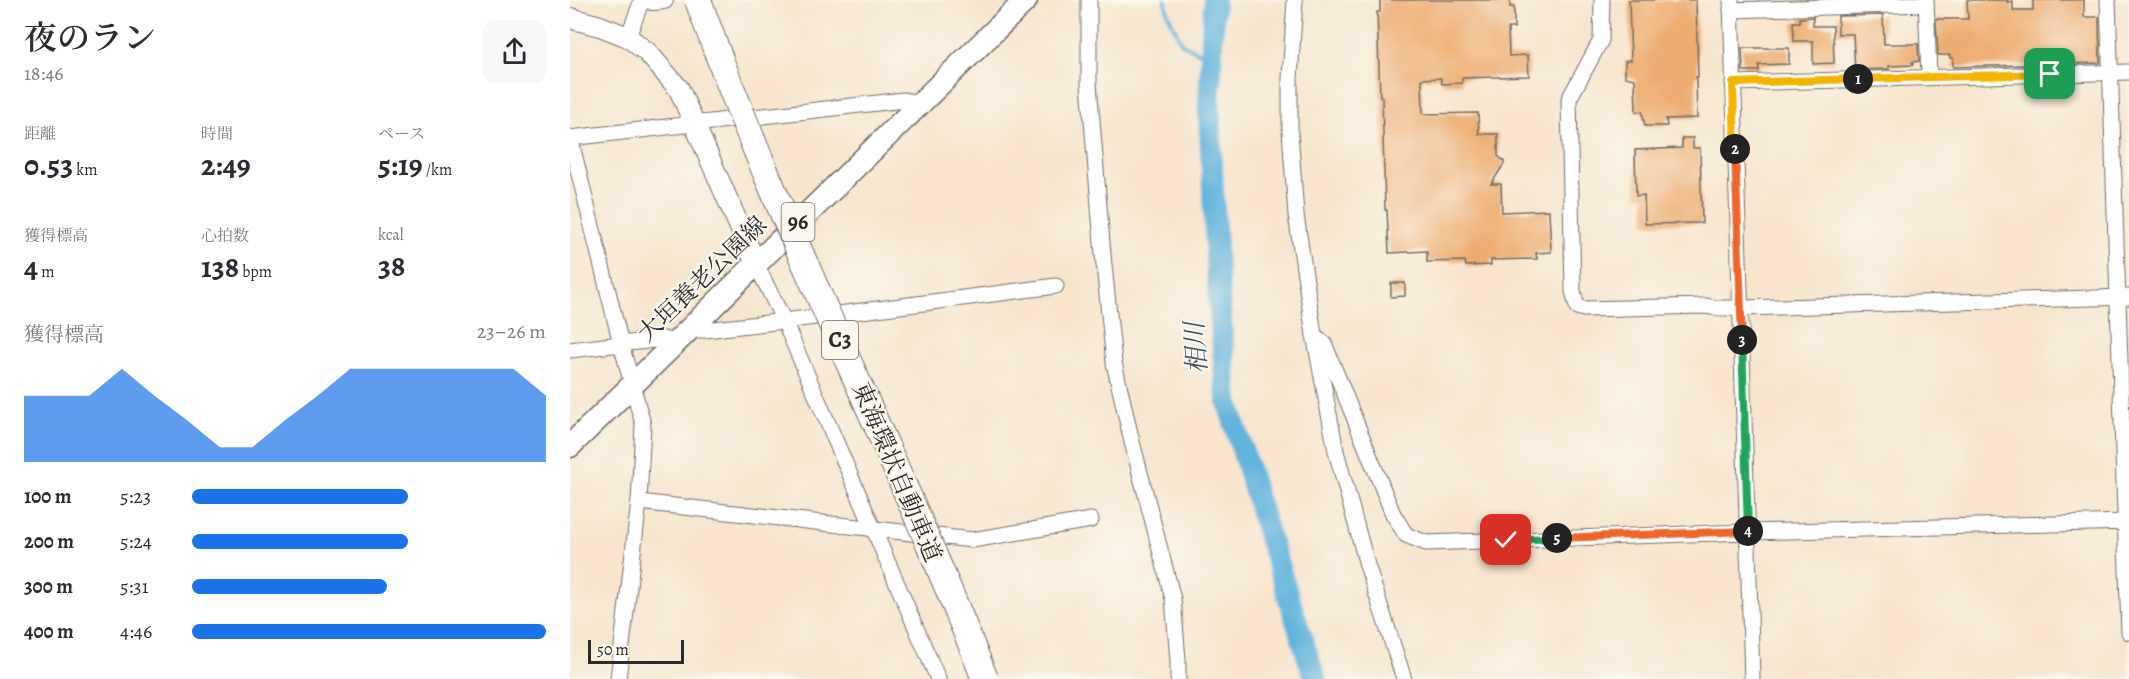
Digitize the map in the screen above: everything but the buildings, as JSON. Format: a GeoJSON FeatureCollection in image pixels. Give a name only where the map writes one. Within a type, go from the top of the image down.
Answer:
{"type":"FeatureCollection","features":[{"type":"Feature","properties":{"kind":"highway","name":"東海環状自動車道"},"geometry":{"type":"LineString","coordinates":[[698,0],[760,159],[896,468],[985,679]]}},
{"type":"Feature","properties":{"kind":"main road","name":"大垣養老公園線"},"geometry":{"type":"LineString","coordinates":[[570,446],[1026,0]]}},
{"type":"Feature","properties":{"kind":"main road"},"geometry":{"type":"LineString","coordinates":[[570,18],[600,26],[627,37],[648,53],[679,89],[756,264]]}},
{"type":"Feature","properties":{"kind":"street"},"geometry":{"type":"LineString","coordinates":[[627,37],[653,0]]}},
{"type":"Feature","properties":{"kind":"street"},"geometry":{"type":"LineString","coordinates":[[1089,0],[1089,84],[1114,363],[1173,599],[1178,679]]}},
{"type":"Feature","properties":{"kind":"street"},"geometry":{"type":"LineString","coordinates":[[1295,0],[1290,78],[1290,131],[1296,215],[1314,335],[1336,451],[1367,565],[1404,679]]}},
{"type":"Feature","properties":{"kind":"street"},"geometry":{"type":"LineString","coordinates":[[1602,0],[1601,40],[1569,99],[1573,291],[1577,307],[1584,309],[1706,306],[1741,308],[2123,297]]}},
{"type":"Feature","properties":{"kind":"street"},"geometry":{"type":"LineString","coordinates":[[2108,0],[2123,297],[2129,632]]}},
{"type":"Feature","properties":{"kind":"street"},"geometry":{"type":"LineString","coordinates":[[1752,679],[1731,5],[1926,2],[1929,77]]}},
{"type":"Feature","properties":{"kind":"street"},"geometry":{"type":"LineString","coordinates":[[1733,83],[2129,72]]}},
{"type":"Feature","properties":{"kind":"street"},"geometry":{"type":"LineString","coordinates":[[618,679],[639,502],[643,424],[570,138],[904,100],[920,103]]}},
{"type":"Feature","properties":{"kind":"street"},"geometry":{"type":"LineString","coordinates":[[756,264],[784,321],[938,679]]}},
{"type":"Feature","properties":{"kind":"street"},"geometry":{"type":"LineString","coordinates":[[570,350],[663,339],[705,330],[1056,286]]}},
{"type":"Feature","properties":{"kind":"street"},"geometry":{"type":"LineString","coordinates":[[1314,335],[1324,343],[1393,514],[1406,535],[1426,543],[2127,522]]}},
{"type":"Feature","properties":{"kind":"street"},"geometry":{"type":"LineString","coordinates":[[639,502],[972,540],[1091,520]]}},
{"type":"Feature","properties":{"kind":"waterway"},"geometry":{"type":"LineString","coordinates":[[1165,0],[1168,14],[1182,44],[1211,58]]}},
{"type":"Feature","properties":{"kind":"waterway","name":"相川"},"geometry":{"type":"LineString","coordinates":[[1214,0],[1209,107],[1217,272],[1227,399],[1315,679]]}},
{"type":"Feature","properties":{"kind":"route"},"geometry":{"type":"LineString","coordinates":[[1506,540],[1748,532],[1733,83],[2050,74]]}}]}
